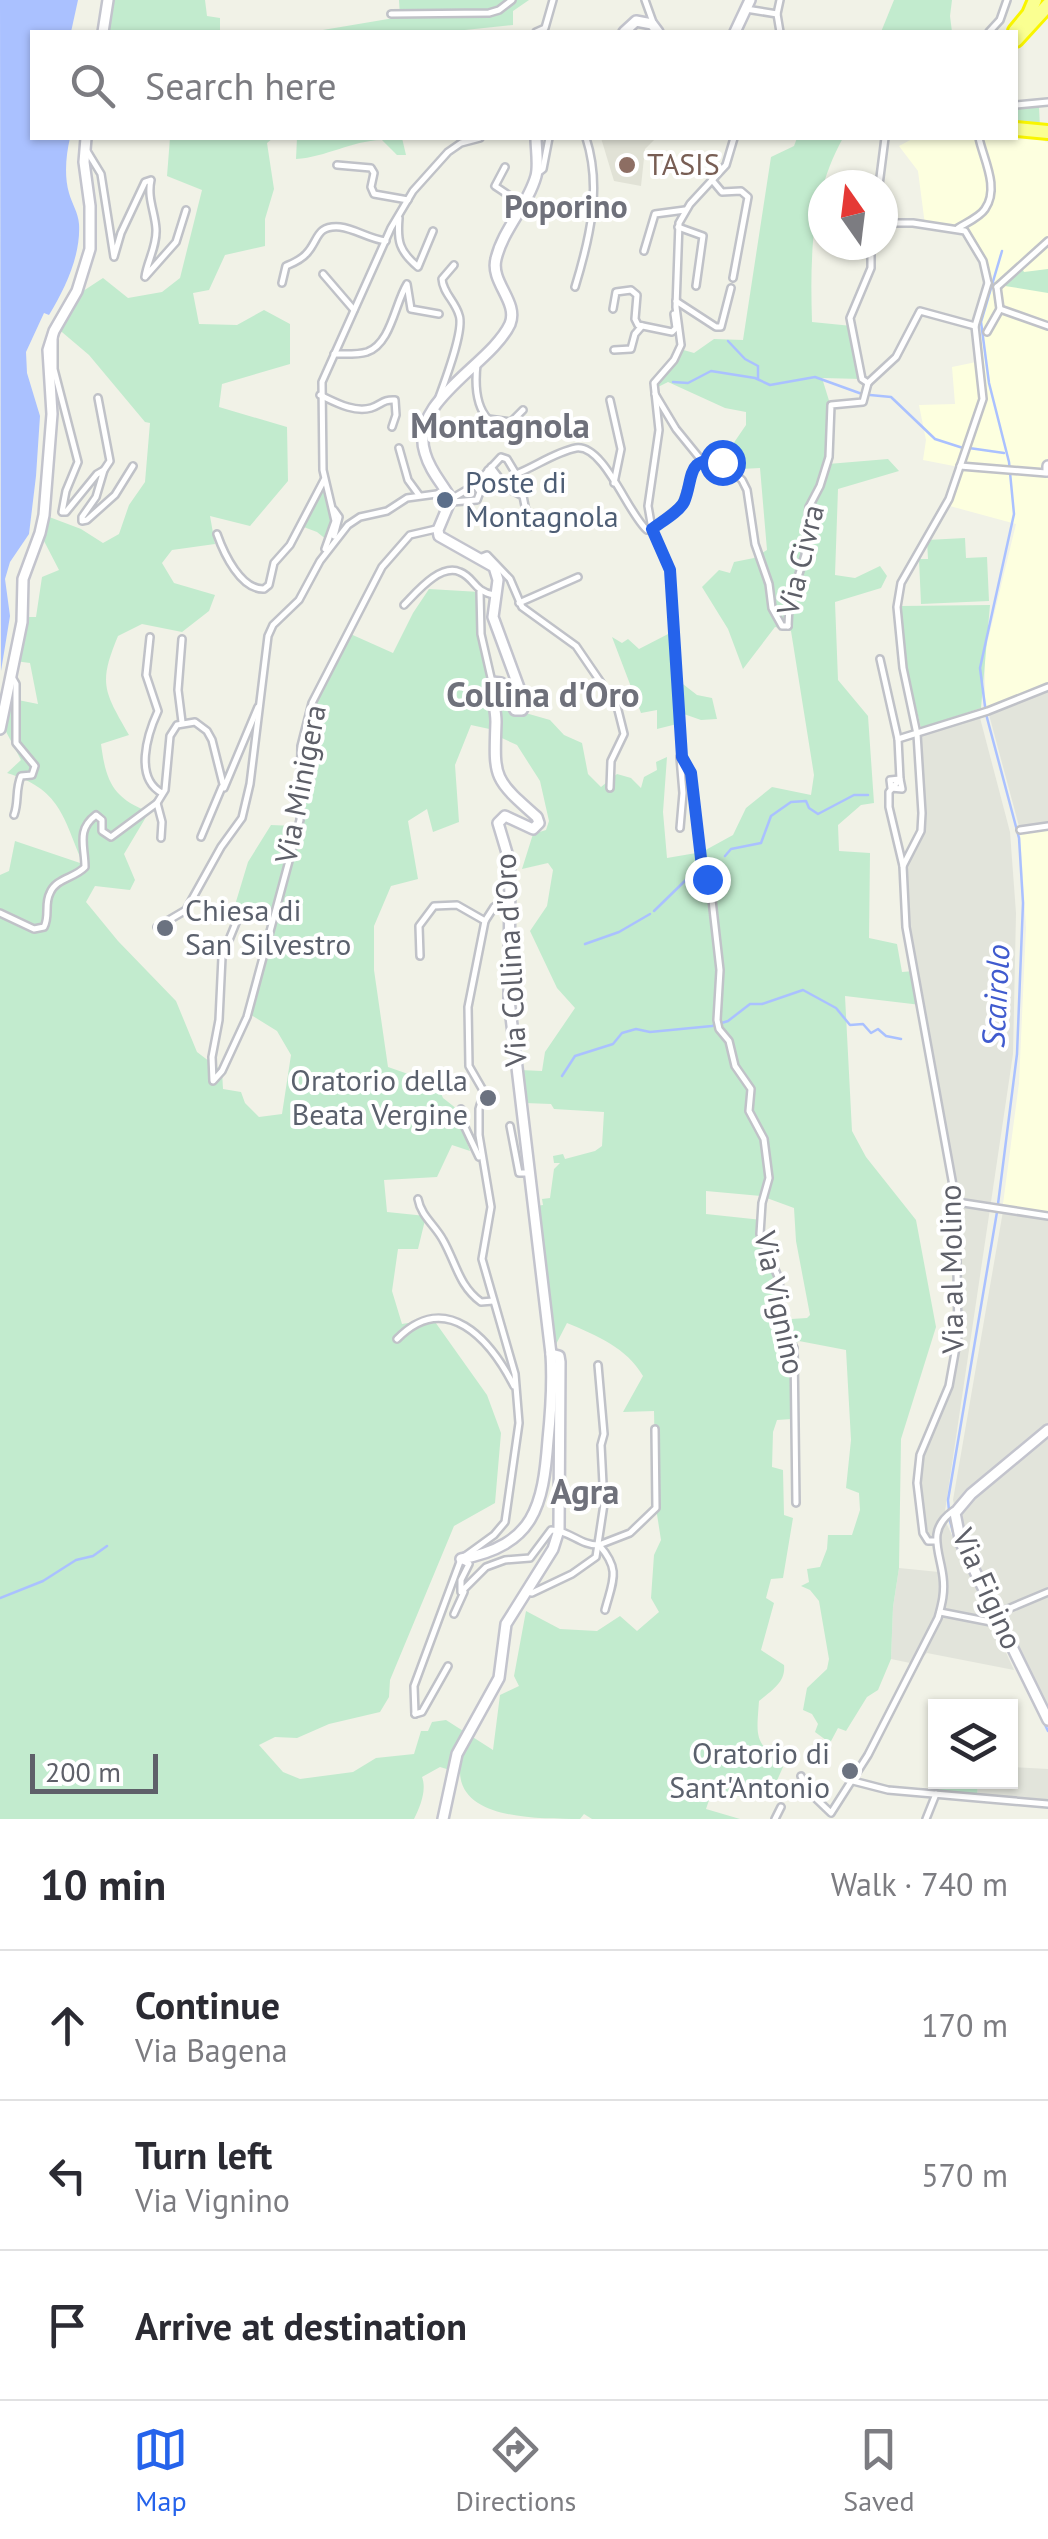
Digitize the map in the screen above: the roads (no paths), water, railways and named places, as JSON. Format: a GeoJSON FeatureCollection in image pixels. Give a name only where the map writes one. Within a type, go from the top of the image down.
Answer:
{"type":"FeatureCollection","features":[{"type":"Feature","properties":{"kind":"highway"},"geometry":{"type":"LineString","coordinates":[[1015,30],[1035,0]]}},
{"type":"Feature","properties":{"kind":"highway"},"geometry":{"type":"LineString","coordinates":[[1018,38],[1048,5]]}},
{"type":"Feature","properties":{"kind":"highway"},"geometry":{"type":"LineString","coordinates":[[1018,130],[1048,132]]}},
{"type":"Feature","properties":{"kind":"highway"},"geometry":{"type":"LineString","coordinates":[[1018,130],[1048,140]]}},
{"type":"Feature","properties":{"kind":"street"},"geometry":{"type":"LineString","coordinates":[[103,30],[108,0]]}},
{"type":"Feature","properties":{"kind":"street"},"geometry":{"type":"LineString","coordinates":[[391,14],[489,13],[512,0]]}},
{"type":"Feature","properties":{"kind":"street"},"geometry":{"type":"LineString","coordinates":[[540,30],[545,28],[553,0]]}},
{"type":"Feature","properties":{"kind":"street"},"geometry":{"type":"LineString","coordinates":[[645,0],[657,30]]}},
{"type":"Feature","properties":{"kind":"street"},"geometry":{"type":"LineString","coordinates":[[780,0],[780,30]]}},
{"type":"Feature","properties":{"kind":"street"},"geometry":{"type":"LineString","coordinates":[[991,30],[1000,20],[1007,0]]}},
{"type":"Feature","properties":{"kind":"street"},"geometry":{"type":"LineString","coordinates":[[735,30],[748,4],[777,14]]}},
{"type":"Feature","properties":{"kind":"street"},"geometry":{"type":"LineString","coordinates":[[626,30],[636,21],[646,21],[657,30]]}},
{"type":"Feature","properties":{"kind":"street"},"geometry":{"type":"LineString","coordinates":[[1018,104],[1048,102]]}},
{"type":"Feature","properties":{"kind":"street"},"geometry":{"type":"LineString","coordinates":[[0,729],[22,618],[23,578],[44,515],[52,409],[48,360],[52,336],[74,297],[89,255],[86,140]]}},
{"type":"Feature","properties":{"kind":"street"},"geometry":{"type":"LineString","coordinates":[[158,927],[181,914],[242,818],[270,630],[299,600],[334,527],[324,480],[322,382],[398,216],[433,165],[461,143],[472,140]]}},
{"type":"Feature","properties":{"kind":"street"},"geometry":{"type":"LineString","coordinates":[[437,403],[477,364],[511,319],[494,264],[536,174],[536,140]]}},
{"type":"Feature","properties":{"kind":"street"},"geometry":{"type":"LineString","coordinates":[[536,174],[543,169],[549,140]]}},
{"type":"Feature","properties":{"kind":"street"},"geometry":{"type":"LineString","coordinates":[[576,288],[592,217],[595,166],[587,140]]}},
{"type":"Feature","properties":{"kind":"street"},"geometry":{"type":"LineString","coordinates":[[480,592],[481,634],[492,682],[500,681],[514,709],[522,710],[524,704],[493,616],[497,572],[482,557],[442,540],[438,530],[450,498],[475,486],[505,458],[516,474],[572,449],[584,448],[596,455],[647,530],[682,505],[692,470],[702,461],[676,430],[654,389],[656,377],[672,364],[680,349],[676,301],[678,226],[686,210],[728,161],[733,140]]}},
{"type":"Feature","properties":{"kind":"street"},"geometry":{"type":"LineString","coordinates":[[881,170],[885,140]]}},
{"type":"Feature","properties":{"kind":"street"},"geometry":{"type":"LineString","coordinates":[[958,228],[988,204],[989,168],[980,140]]}},
{"type":"Feature","properties":{"kind":"street"},"geometry":{"type":"LineString","coordinates":[[84,150],[101,174],[114,257],[145,182],[151,180],[155,240],[145,277],[176,242],[186,210]]}},
{"type":"Feature","properties":{"kind":"street"},"geometry":{"type":"LineString","coordinates":[[337,165],[371,168],[374,194],[408,200]]}},
{"type":"Feature","properties":{"kind":"street"},"geometry":{"type":"LineString","coordinates":[[505,167],[495,186],[522,204]]}},
{"type":"Feature","properties":{"kind":"street"},"geometry":{"type":"LineString","coordinates":[[712,180],[722,192],[742,191],[748,197],[733,278]]}},
{"type":"Feature","properties":{"kind":"street"},"geometry":{"type":"LineString","coordinates":[[644,250],[655,214],[686,210]]}},
{"type":"Feature","properties":{"kind":"street"},"geometry":{"type":"LineString","coordinates":[[398,216],[398,244],[418,266],[433,231]]}},
{"type":"Feature","properties":{"kind":"street"},"geometry":{"type":"LineString","coordinates":[[870,260],[868,280],[850,321],[862,379],[868,383],[896,357],[920,311],[928,310],[976,326],[988,283],[983,261],[965,231],[898,223]]}},
{"type":"Feature","properties":{"kind":"street"},"geometry":{"type":"LineString","coordinates":[[678,226],[703,236],[696,286]]}},
{"type":"Feature","properties":{"kind":"street"},"geometry":{"type":"LineString","coordinates":[[282,283],[286,266],[304,257],[323,229],[346,228],[368,239],[386,240]]}},
{"type":"Feature","properties":{"kind":"street"},"geometry":{"type":"LineString","coordinates":[[996,287],[1048,240]]}},
{"type":"Feature","properties":{"kind":"street"},"geometry":{"type":"LineString","coordinates":[[450,498],[432,472],[422,442],[424,427],[437,403],[462,328],[458,311],[442,286],[442,279],[454,265]]}},
{"type":"Feature","properties":{"kind":"street"},"geometry":{"type":"LineString","coordinates":[[323,274],[354,310]]}},
{"type":"Feature","properties":{"kind":"street"},"geometry":{"type":"LineString","coordinates":[[988,283],[996,287]]}},
{"type":"Feature","properties":{"kind":"street"},"geometry":{"type":"LineString","coordinates":[[334,354],[366,353],[373,349],[390,325],[407,284],[411,308],[439,314]]}},
{"type":"Feature","properties":{"kind":"street"},"geometry":{"type":"LineString","coordinates":[[987,332],[1000,309],[996,287]]}},
{"type":"Feature","properties":{"kind":"street"},"geometry":{"type":"LineString","coordinates":[[676,301],[721,327],[731,288]]}},
{"type":"Feature","properties":{"kind":"street"},"geometry":{"type":"LineString","coordinates":[[612,308],[617,291],[634,291],[634,321],[674,331],[677,312]]}},
{"type":"Feature","properties":{"kind":"street"},"geometry":{"type":"LineString","coordinates":[[1000,309],[1048,326]]}},
{"type":"Feature","properties":{"kind":"street"},"geometry":{"type":"LineString","coordinates":[[614,350],[631,349],[642,326]]}},
{"type":"Feature","properties":{"kind":"street","name":"Via al Molino"},"geometry":{"type":"LineString","coordinates":[[903,866],[918,840],[922,822],[916,734],[902,660],[898,599],[901,583],[946,504],[984,394],[976,326]]}},
{"type":"Feature","properties":{"kind":"street"},"geometry":{"type":"LineString","coordinates":[[52,336],[56,339],[54,369],[78,462],[62,512],[110,461],[101,430],[98,398]]}},
{"type":"Feature","properties":{"kind":"street"},"geometry":{"type":"LineString","coordinates":[[477,364],[477,392],[488,419],[512,423],[522,410]]}},
{"type":"Feature","properties":{"kind":"street","name":"Via Civra"},"geometry":{"type":"LineString","coordinates":[[702,461],[722,462],[744,484],[772,608],[786,626],[790,622],[788,605],[805,555],[808,508],[829,456],[831,405],[863,402],[868,383]]}},
{"type":"Feature","properties":{"kind":"street"},"geometry":{"type":"LineString","coordinates":[[320,396],[340,405],[366,409],[394,400],[396,415],[392,427]]}},
{"type":"Feature","properties":{"kind":"street"},"geometry":{"type":"LineString","coordinates":[[610,400],[621,446],[614,483]]}},
{"type":"Feature","properties":{"kind":"street"},"geometry":{"type":"LineString","coordinates":[[652,529],[648,500],[658,441],[659,404]]}},
{"type":"Feature","properties":{"kind":"street"},"geometry":{"type":"LineString","coordinates":[[399,448],[408,480],[420,495]]}},
{"type":"Feature","properties":{"kind":"street"},"geometry":{"type":"LineString","coordinates":[[104,470],[96,498],[82,516],[83,522],[114,495],[133,466]]}},
{"type":"Feature","properties":{"kind":"street"},"geometry":{"type":"LineString","coordinates":[[960,466],[1008,472],[1045,471]]}},
{"type":"Feature","properties":{"kind":"street"},"geometry":{"type":"LineString","coordinates":[[490,468],[499,485]]}},
{"type":"Feature","properties":{"kind":"street"},"geometry":{"type":"LineString","coordinates":[[490,468],[509,490],[523,496],[530,526]]}},
{"type":"Feature","properties":{"kind":"street"},"geometry":{"type":"LineString","coordinates":[[217,534],[240,576],[251,588],[264,590],[273,565],[290,546],[324,480]]}},
{"type":"Feature","properties":{"kind":"street"},"geometry":{"type":"LineString","coordinates":[[320,561],[354,520],[420,495],[478,499],[480,492],[475,486]]}},
{"type":"Feature","properties":{"kind":"street"},"geometry":{"type":"LineString","coordinates":[[333,510],[339,516],[336,538]]}},
{"type":"Feature","properties":{"kind":"street","name":"Via Vignino"},"geometry":{"type":"LineString","coordinates":[[652,529],[670,570],[672,641],[680,681],[680,739],[682,757],[691,773],[702,867],[711,891],[720,970],[718,1024],[729,1041],[735,1066],[750,1088],[750,1111],[764,1139],[769,1178],[760,1234],[779,1279],[783,1326],[792,1339],[796,1362],[796,1503]]}},
{"type":"Feature","properties":{"kind":"street","name":"Via Minigera"},"geometry":{"type":"LineString","coordinates":[[240,914],[222,957],[213,1081],[222,1072],[247,1016],[300,820],[301,746],[312,704],[382,567],[410,535],[438,530]]}},
{"type":"Feature","properties":{"kind":"street"},"geometry":{"type":"LineString","coordinates":[[482,557],[492,558],[507,574],[519,602],[535,618],[576,646],[617,706],[624,734],[611,762],[610,788]]}},
{"type":"Feature","properties":{"kind":"street"},"geometry":{"type":"LineString","coordinates":[[404,605],[424,586],[450,571],[463,573],[480,592],[494,595]]}},
{"type":"Feature","properties":{"kind":"street"},"geometry":{"type":"LineString","coordinates":[[519,602],[578,577]]}},
{"type":"Feature","properties":{"kind":"street"},"geometry":{"type":"LineString","coordinates":[[150,637],[146,675],[158,712],[152,725],[145,771],[150,784],[162,793]]}},
{"type":"Feature","properties":{"kind":"street"},"geometry":{"type":"LineString","coordinates":[[0,912],[34,929],[44,927],[52,888],[85,867],[81,836],[90,818],[100,816],[102,831],[111,836],[158,803],[165,790],[170,736],[182,722],[178,690],[182,639]]}},
{"type":"Feature","properties":{"kind":"street"},"geometry":{"type":"LineString","coordinates":[[880,658],[898,739],[988,711],[1048,687]]}},
{"type":"Feature","properties":{"kind":"street"},"geometry":{"type":"LineString","coordinates":[[12,677],[16,684],[16,743],[35,766],[32,776],[21,776],[15,789],[18,805],[14,815]]}},
{"type":"Feature","properties":{"kind":"street","name":"Via Collina d'Oro"},"geometry":{"type":"LineString","coordinates":[[461,1559],[507,1542],[521,1532],[537,1510],[545,1484],[552,1386],[508,986],[510,863],[498,820],[508,817],[533,829],[539,820],[507,790],[495,770],[492,682]]}},
{"type":"Feature","properties":{"kind":"street"},"geometry":{"type":"LineString","coordinates":[[222,786],[228,785],[260,704]]}},
{"type":"Feature","properties":{"kind":"street"},"geometry":{"type":"LineString","coordinates":[[182,722],[195,722],[208,731],[222,786],[201,837]]}},
{"type":"Feature","properties":{"kind":"street"},"geometry":{"type":"LineString","coordinates":[[680,739],[680,828]]}},
{"type":"Feature","properties":{"kind":"street","name":"Via al Molino"},"geometry":{"type":"LineString","coordinates":[[898,739],[900,779],[891,790],[890,816],[903,866],[906,926],[956,1202],[956,1348],[946,1397],[920,1455],[917,1483],[923,1534],[928,1541],[935,1541]]}},
{"type":"Feature","properties":{"kind":"street"},"geometry":{"type":"LineString","coordinates":[[158,803],[161,838]]}},
{"type":"Feature","properties":{"kind":"street"},"geometry":{"type":"LineString","coordinates":[[1020,830],[1048,826]]}},
{"type":"Feature","properties":{"kind":"street"},"geometry":{"type":"LineString","coordinates":[[448,1666],[422,1712],[415,1714],[414,1686],[461,1559],[505,1522],[519,1424],[518,1393],[482,1259],[491,1219],[491,1198],[481,1159],[479,1113],[484,1092],[470,1068],[468,1007],[485,921],[494,907],[510,898]]}},
{"type":"Feature","properties":{"kind":"street"},"geometry":{"type":"LineString","coordinates":[[420,956],[419,926],[434,906],[457,905],[485,921]]}},
{"type":"Feature","properties":{"kind":"street"},"geometry":{"type":"LineString","coordinates":[[461,1109],[462,1121],[481,1159]]}},
{"type":"Feature","properties":{"kind":"street"},"geometry":{"type":"LineString","coordinates":[[510,1126],[518,1169],[522,1174],[530,1174]]}},
{"type":"Feature","properties":{"kind":"street"},"geometry":{"type":"LineString","coordinates":[[418,1199],[421,1210],[442,1237],[465,1288],[481,1302],[493,1301]]}},
{"type":"Feature","properties":{"kind":"street"},"geometry":{"type":"LineString","coordinates":[[956,1202],[1048,1216]]}},
{"type":"Feature","properties":{"kind":"street"},"geometry":{"type":"LineString","coordinates":[[397,1339],[407,1327],[427,1317],[464,1326],[498,1355],[518,1393]]}},
{"type":"Feature","properties":{"kind":"street"},"geometry":{"type":"LineString","coordinates":[[443,1819],[455,1760],[495,1690],[502,1669],[506,1624],[553,1549],[559,1530],[560,1362],[559,1356],[551,1354]]}},
{"type":"Feature","properties":{"kind":"street"},"geometry":{"type":"LineString","coordinates":[[526,1592],[532,1593],[590,1564],[599,1545],[604,1434],[598,1365]]}},
{"type":"Feature","properties":{"kind":"street"},"geometry":{"type":"LineString","coordinates":[[448,1600],[462,1592],[486,1567],[505,1560],[530,1558],[548,1533],[559,1530],[588,1545],[599,1545],[630,1532],[656,1508],[656,1429]]}},
{"type":"Feature","properties":{"kind":"street"},"geometry":{"type":"LineString","coordinates":[[801,1776],[807,1790],[831,1813],[916,1664],[940,1612],[944,1601],[935,1541],[937,1529],[993,1474],[1048,1430]]}},
{"type":"Feature","properties":{"kind":"street","name":"Via Figino"},"geometry":{"type":"LineString","coordinates":[[953,1511],[961,1542],[993,1618],[1048,1720]]}},
{"type":"Feature","properties":{"kind":"street"},"geometry":{"type":"LineString","coordinates":[[599,1545],[615,1569],[605,1610]]}},
{"type":"Feature","properties":{"kind":"street"},"geometry":{"type":"LineString","coordinates":[[454,1614],[462,1592],[461,1580],[470,1564],[461,1559]]}},
{"type":"Feature","properties":{"kind":"street"},"geometry":{"type":"LineString","coordinates":[[940,1612],[993,1618],[1048,1592]]}},
{"type":"Feature","properties":{"kind":"street"},"geometry":{"type":"LineString","coordinates":[[852,1781],[888,1790],[1048,1804]]}},
{"type":"Feature","properties":{"kind":"street"},"geometry":{"type":"LineString","coordinates":[[926,1819],[936,1794]]}},
{"type":"Feature","properties":{"kind":"street"},"geometry":{"type":"LineString","coordinates":[[774,1819],[782,1807]]}},
{"type":"Feature","properties":{"kind":"water"},"geometry":{"type":"Polygon","coordinates":[[[0,0],[78,0],[71,30],[30,30],[30,140],[70,140],[66,180],[79,224],[75,260],[66,283],[49,315],[44,313],[26,352],[27,373],[40,416],[36,476],[29,534],[10,562],[5,579],[10,616],[1,671],[0,0]]]}},
{"type":"Feature","properties":{"kind":"waterway","name":"Scairolo"},"geometry":{"type":"LineString","coordinates":[[956,1543],[948,1500],[997,1212],[1017,1054],[1023,903],[1019,838],[986,714],[980,668],[1014,514],[1009,462],[989,383],[981,322],[1002,251]]}},
{"type":"Feature","properties":{"kind":"waterway"},"geometry":{"type":"LineString","coordinates":[[728,341],[758,366],[758,378]]}},
{"type":"Feature","properties":{"kind":"waterway"},"geometry":{"type":"LineString","coordinates":[[673,382],[688,383],[711,371],[755,378],[770,385],[815,377],[862,394]]}},
{"type":"Feature","properties":{"kind":"waterway"},"geometry":{"type":"LineString","coordinates":[[870,395],[891,397],[935,439],[963,448]]}},
{"type":"Feature","properties":{"kind":"waterway"},"geometry":{"type":"LineString","coordinates":[[969,448],[1004,453]]}},
{"type":"Feature","properties":{"kind":"waterway"},"geometry":{"type":"LineString","coordinates":[[725,856],[731,849],[761,843],[771,816],[791,802],[806,801],[818,814],[854,795],[868,795]]}},
{"type":"Feature","properties":{"kind":"waterway"},"geometry":{"type":"LineString","coordinates":[[654,911],[693,873]]}},
{"type":"Feature","properties":{"kind":"waterway"},"geometry":{"type":"LineString","coordinates":[[585,944],[619,932],[650,914]]}},
{"type":"Feature","properties":{"kind":"waterway"},"geometry":{"type":"LineString","coordinates":[[562,1076],[575,1056],[613,1044],[622,1033],[712,1026],[728,1021],[750,1004],[762,1004],[803,990],[836,1008],[850,1025],[863,1024],[871,1033],[878,1029],[886,1036],[901,1039]]}},
{"type":"Feature","properties":{"kind":"waterway"},"geometry":{"type":"LineString","coordinates":[[0,1598],[43,1581],[107,1546]]}},
{"type":"Feature","properties":{"kind":"waterway","name":"Scairolo"},"geometry":{"type":"LineString","coordinates":[[966,1563],[1048,1731]]}},
{"type":"Feature","properties":{"kind":"place","name":"TASIS"},"geometry":{"type":"Point","coordinates":[627,165]}},
{"type":"Feature","properties":{"kind":"place","name":"Poste di Montagnola"},"geometry":{"type":"Point","coordinates":[445,500]}},
{"type":"Feature","properties":{"kind":"place","name":"Chiesa di San Silvestro"},"geometry":{"type":"Point","coordinates":[165,928]}},
{"type":"Feature","properties":{"kind":"place","name":"Oratorio della Beata Vergine"},"geometry":{"type":"Point","coordinates":[488,1098]}},
{"type":"Feature","properties":{"kind":"place","name":"Oratorio di Sant'Antonio"},"geometry":{"type":"Point","coordinates":[850,1771]}},
{"type":"Feature","properties":{"kind":"district","name":"Poporino"},"geometry":{"type":"Point","coordinates":[566,207]}},
{"type":"Feature","properties":{"kind":"district","name":"Montagnola"},"geometry":{"type":"Point","coordinates":[500,426]}},
{"type":"Feature","properties":{"kind":"district","name":"Collina d'Oro"},"geometry":{"type":"Point","coordinates":[543,695]}},
{"type":"Feature","properties":{"kind":"district","name":"Agra"},"geometry":{"type":"Point","coordinates":[585,1492]}}]}
